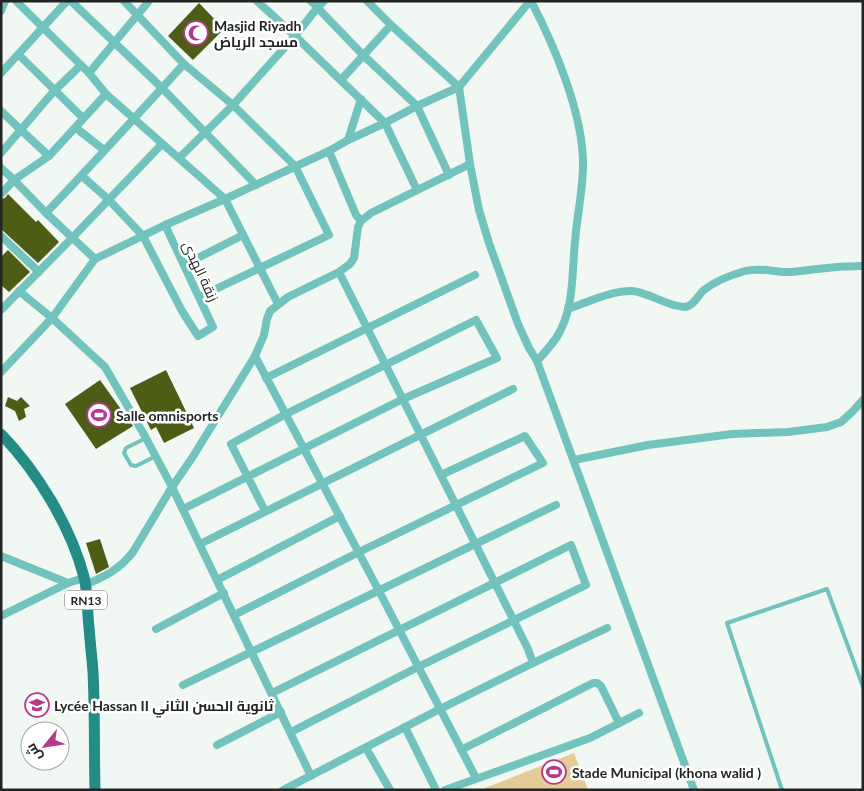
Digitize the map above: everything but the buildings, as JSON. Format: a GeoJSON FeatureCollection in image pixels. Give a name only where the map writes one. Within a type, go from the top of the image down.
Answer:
{"type":"FeatureCollection","features":[{"type":"Feature","properties":{"kind":"main road","name":"RN13"},"geometry":{"type":"LineString","coordinates":[[1,434],[26,464],[51,501],[74,548],[84,581],[93,673],[94,790]]}},
{"type":"Feature","properties":{"kind":"street"},"geometry":{"type":"LineString","coordinates":[[1,10],[5,1]]}},
{"type":"Feature","properties":{"kind":"street"},"geometry":{"type":"LineString","coordinates":[[16,1],[89,73],[106,94],[225,199],[278,304]]}},
{"type":"Feature","properties":{"kind":"street"},"geometry":{"type":"LineString","coordinates":[[1,73],[67,1]]}},
{"type":"Feature","properties":{"kind":"street"},"geometry":{"type":"LineString","coordinates":[[71,1],[162,88],[256,185]]}},
{"type":"Feature","properties":{"kind":"street"},"geometry":{"type":"LineString","coordinates":[[124,1],[184,64],[233,106],[296,166],[329,235],[199,297]]}},
{"type":"Feature","properties":{"kind":"street"},"geometry":{"type":"LineString","coordinates":[[89,73],[149,1]]}},
{"type":"Feature","properties":{"kind":"street"},"geometry":{"type":"LineString","coordinates":[[257,1],[385,124],[417,190]]}},
{"type":"Feature","properties":{"kind":"street"},"geometry":{"type":"LineString","coordinates":[[311,1],[363,55],[418,106],[449,175]]}},
{"type":"Feature","properties":{"kind":"street"},"geometry":{"type":"LineString","coordinates":[[179,158],[233,106],[324,1]]}},
{"type":"Feature","properties":{"kind":"street"},"geometry":{"type":"LineString","coordinates":[[367,1],[459,88],[470,164],[479,210],[489,243],[518,324],[529,348],[538,361],[694,790]]}},
{"type":"Feature","properties":{"kind":"street"},"geometry":{"type":"LineString","coordinates":[[1,372],[52,318],[95,259],[165,225],[329,151],[418,106],[459,88],[530,1],[547,34],[576,112],[583,160],[568,309],[562,328],[538,361]]}},
{"type":"Feature","properties":{"kind":"street"},"geometry":{"type":"LineString","coordinates":[[341,80],[391,25]]}},
{"type":"Feature","properties":{"kind":"street"},"geometry":{"type":"LineString","coordinates":[[19,55],[83,118]]}},
{"type":"Feature","properties":{"kind":"street"},"geometry":{"type":"LineString","coordinates":[[46,213],[184,64]]}},
{"type":"Feature","properties":{"kind":"street"},"geometry":{"type":"LineString","coordinates":[[1,153],[54,91],[81,65]]}},
{"type":"Feature","properties":{"kind":"street"},"geometry":{"type":"LineString","coordinates":[[1,194],[14,180],[49,156],[106,94]]}},
{"type":"Feature","properties":{"kind":"street"},"geometry":{"type":"LineString","coordinates":[[348,140],[361,99]]}},
{"type":"Feature","properties":{"kind":"street"},"geometry":{"type":"LineString","coordinates":[[1,111],[49,156]]}},
{"type":"Feature","properties":{"kind":"street"},"geometry":{"type":"LineString","coordinates":[[76,128],[104,150]]}},
{"type":"Feature","properties":{"kind":"street"},"geometry":{"type":"LineString","coordinates":[[1,310],[162,144]]}},
{"type":"Feature","properties":{"kind":"street"},"geometry":{"type":"LineString","coordinates":[[329,151],[356,215],[361,221]]}},
{"type":"Feature","properties":{"kind":"street"},"geometry":{"type":"LineString","coordinates":[[1,616],[68,583],[84,581],[116,570],[127,560],[172,487],[203,442],[255,356],[264,335],[270,311],[288,297],[339,272],[350,264],[354,258],[361,221],[372,212],[470,164]]}},
{"type":"Feature","properties":{"kind":"street"},"geometry":{"type":"LineString","coordinates":[[1,168],[95,259]]}},
{"type":"Feature","properties":{"kind":"street"},"geometry":{"type":"LineString","coordinates":[[82,176],[109,200],[143,236]]}},
{"type":"Feature","properties":{"kind":"street","name":"زنقة الهدى"},"geometry":{"type":"LineString","coordinates":[[143,236],[182,311],[198,336],[213,327],[165,225]]}},
{"type":"Feature","properties":{"kind":"street"},"geometry":{"type":"LineString","coordinates":[[184,265],[243,235]]}},
{"type":"Feature","properties":{"kind":"street"},"geometry":{"type":"LineString","coordinates":[[1,236],[39,272]]}},
{"type":"Feature","properties":{"kind":"street"},"geometry":{"type":"LineString","coordinates":[[568,309],[608,295],[629,291],[637,291],[683,307],[693,303],[702,291],[710,285],[748,270],[760,269],[791,272],[838,266],[863,266]]}},
{"type":"Feature","properties":{"kind":"street"},"geometry":{"type":"LineString","coordinates":[[339,272],[528,648],[533,663]]}},
{"type":"Feature","properties":{"kind":"street"},"geometry":{"type":"LineString","coordinates":[[266,378],[476,276]]}},
{"type":"Feature","properties":{"kind":"street"},"geometry":{"type":"LineString","coordinates":[[19,291],[52,318],[105,367],[172,487],[311,776]]}},
{"type":"Feature","properties":{"kind":"street"},"geometry":{"type":"LineString","coordinates":[[183,509],[247,477],[304,449],[403,399],[497,358],[476,320],[286,414],[231,444],[247,477],[266,511]]}},
{"type":"Feature","properties":{"kind":"street"},"geometry":{"type":"LineString","coordinates":[[255,356],[476,778]]}},
{"type":"Feature","properties":{"kind":"street"},"geometry":{"type":"LineString","coordinates":[[200,544],[513,389]]}},
{"type":"Feature","properties":{"kind":"street"},"geometry":{"type":"LineString","coordinates":[[574,460],[657,444],[732,434],[788,432],[827,427],[841,422],[863,400]]}},
{"type":"Feature","properties":{"kind":"street"},"geometry":{"type":"LineString","coordinates":[[234,615],[359,552],[542,464],[525,436],[441,475]]}},
{"type":"Feature","properties":{"kind":"street"},"geometry":{"type":"LineString","coordinates":[[183,685],[556,505]]}},
{"type":"Feature","properties":{"kind":"street"},"geometry":{"type":"LineString","coordinates":[[217,580],[340,516]]}},
{"type":"Feature","properties":{"kind":"street"},"geometry":{"type":"LineString","coordinates":[[272,693],[570,545],[586,585],[418,667],[291,732]]}},
{"type":"Feature","properties":{"kind":"street"},"geometry":{"type":"LineString","coordinates":[[1,556],[68,583]]}},
{"type":"Feature","properties":{"kind":"street"},"geometry":{"type":"LineString","coordinates":[[156,629],[224,593]]}},
{"type":"Feature","properties":{"kind":"street"},"geometry":{"type":"LineString","coordinates":[[283,790],[440,709],[607,628]]}},
{"type":"Feature","properties":{"kind":"street"},"geometry":{"type":"LineString","coordinates":[[461,750],[593,683],[601,686],[619,723]]}},
{"type":"Feature","properties":{"kind":"street"},"geometry":{"type":"LineString","coordinates":[[217,745],[281,712]]}},
{"type":"Feature","properties":{"kind":"street"},"geometry":{"type":"LineString","coordinates":[[445,790],[590,738],[639,713]]}},
{"type":"Feature","properties":{"kind":"street"},"geometry":{"type":"LineString","coordinates":[[405,727],[436,790]]}},
{"type":"Feature","properties":{"kind":"street"},"geometry":{"type":"LineString","coordinates":[[366,748],[390,790]]}},
{"type":"Feature","properties":{"kind":"lane"},"geometry":{"type":"LineString","coordinates":[[146,438],[126,448],[124,453],[131,465],[136,466],[156,456]]}},
{"type":"Feature","properties":{"kind":"lane"},"geometry":{"type":"LineString","coordinates":[[782,790],[727,623],[827,589],[863,687]]}},
{"type":"Feature","properties":{"kind":"shaded area","name":"Stade Municipal (khona walid )"},"geometry":{"type":"Polygon","coordinates":[[[574,753],[588,790],[480,790],[574,753]]]}},
{"type":"Feature","properties":{"kind":"place","name":"Masjid Riyadh مسجد الرياض"},"geometry":{"type":"Point","coordinates":[196,33]}},
{"type":"Feature","properties":{"kind":"place","name":"Salle omnisports"},"geometry":{"type":"Point","coordinates":[99,415]}},
{"type":"Feature","properties":{"kind":"place","name":"Lycée Hassan II ثانوية الحسن الثاني"},"geometry":{"type":"Point","coordinates":[37,705]}},
{"type":"Feature","properties":{"kind":"place","name":"Stade Municipal (khona walid )"},"geometry":{"type":"Point","coordinates":[554,772]}}]}
